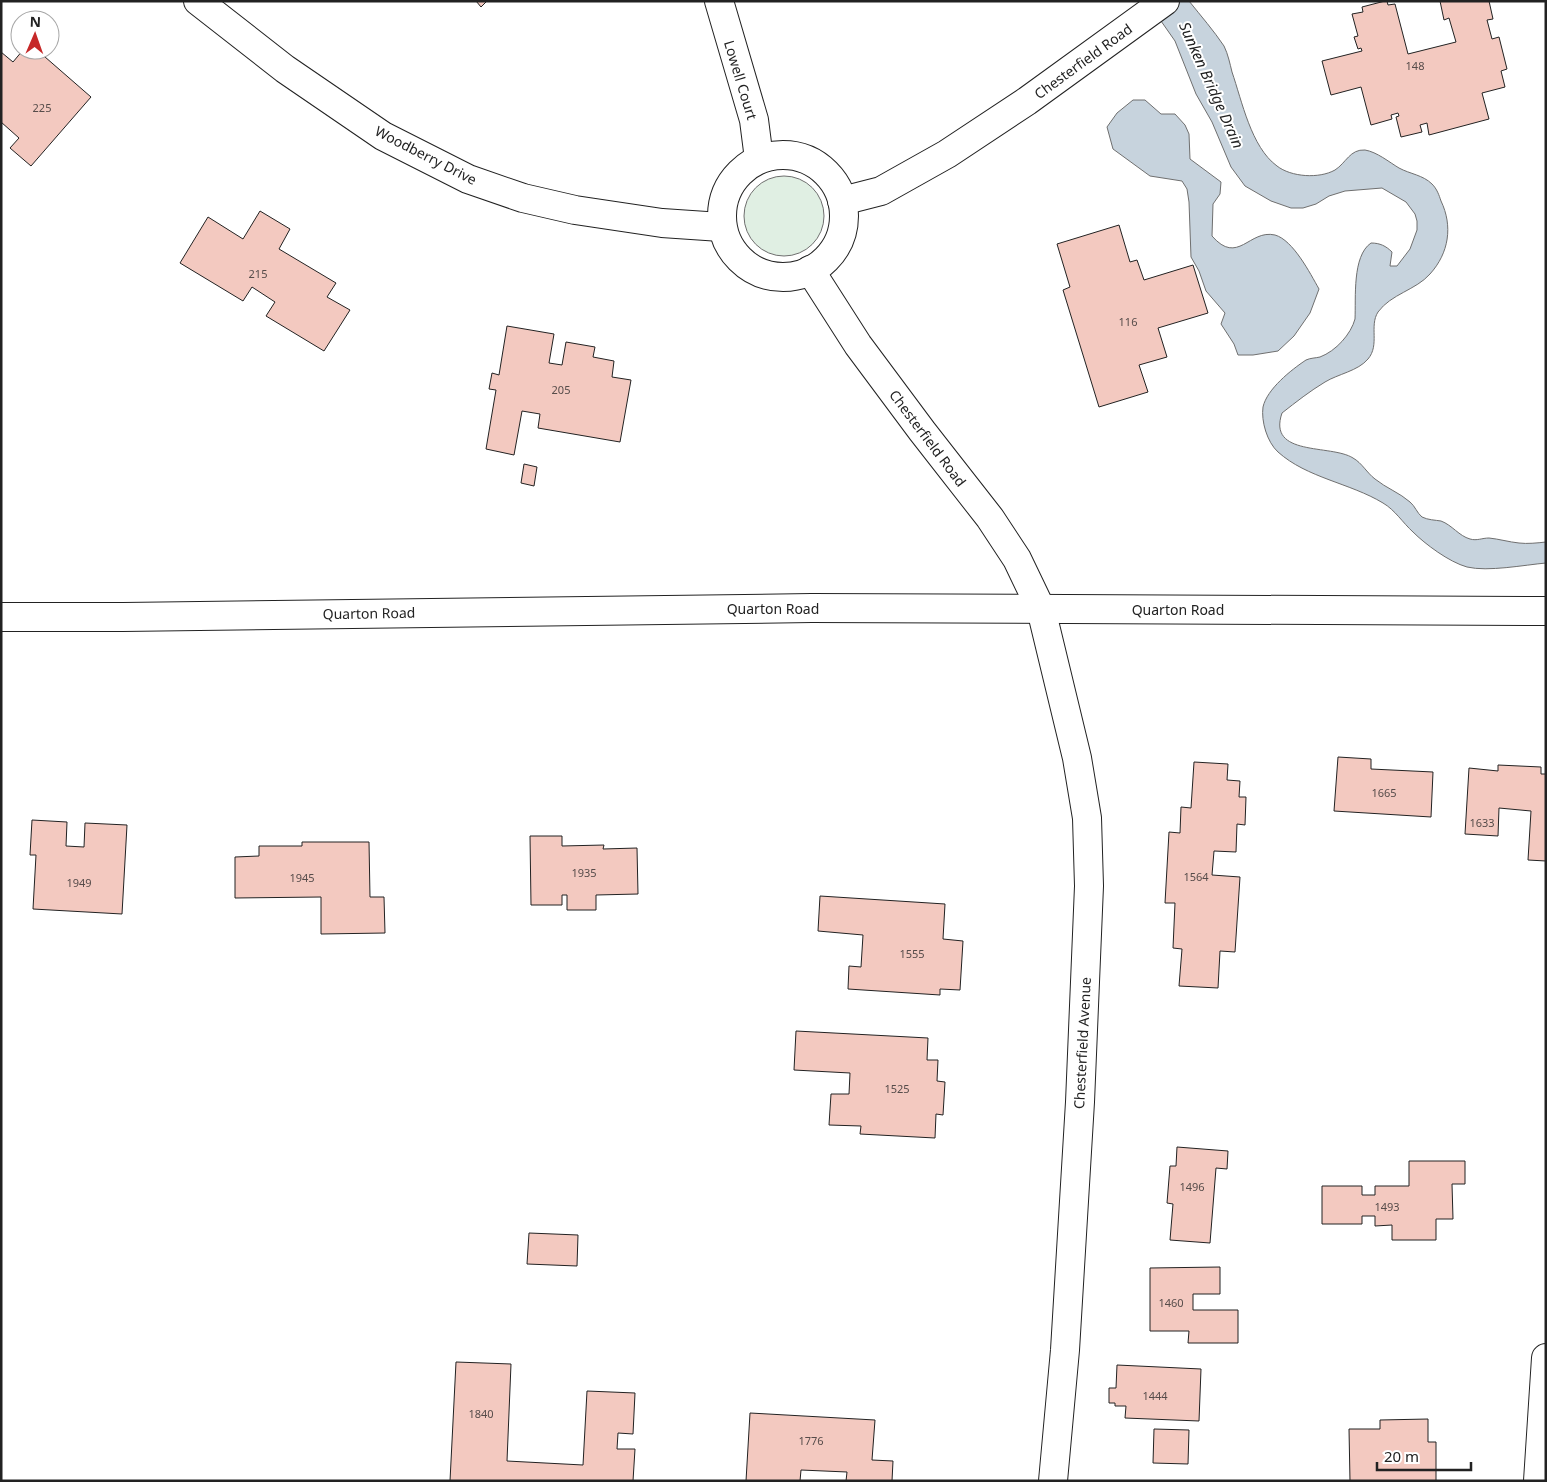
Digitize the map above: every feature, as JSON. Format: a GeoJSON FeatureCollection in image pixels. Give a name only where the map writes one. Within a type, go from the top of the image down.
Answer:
{"type":"FeatureCollection","features":[{"type":"Feature","properties":{"kind":"street","name":"Woodberry Drive"},"geometry":{"type":"LineString","coordinates":[[198,1],[285,69],[383,136],[468,179],[524,198],[575,210],[662,223],[721,227]]}},
{"type":"Feature","properties":{"kind":"street","name":"Lowell Court"},"geometry":{"type":"LineString","coordinates":[[719,1],[754,120],[759,159]]}},
{"type":"Feature","properties":{"kind":"street","name":"Chesterfield Road"},"geometry":{"type":"LineString","coordinates":[[842,201],[881,192],[947,154],[1027,101],[1165,1]]}},
{"type":"Feature","properties":{"kind":"street"},"geometry":{"type":"LineString","coordinates":[[778,155],[797,156],[814,164],[829,176],[837,187],[842,201],[842,228],[836,245],[825,260],[810,270],[790,276],[770,275],[750,267],[735,255],[721,227],[723,205],[732,182],[744,168],[759,159],[778,155]]}},
{"type":"Feature","properties":{"kind":"street","name":"Chesterfield Road"},"geometry":{"type":"LineString","coordinates":[[810,270],[858,345],[990,518],[1017,559],[1041,609]]}},
{"type":"Feature","properties":{"kind":"street","name":"Chesterfield Avenue"},"geometry":{"type":"LineString","coordinates":[[1041,609],[1077,758],[1087,818],[1090,886],[1067,1321],[1053,1481]]}},
{"type":"Feature","properties":{"kind":"street","name":"Quarton Road"},"geometry":{"type":"LineString","coordinates":[[1,617],[590,610],[1546,611]]}},
{"type":"Feature","properties":{"kind":"street"},"geometry":{"type":"LineString","coordinates":[[1538,1481],[1546,1358]]}},
{"type":"Feature","properties":{"kind":"green space"},"geometry":{"type":"Polygon","coordinates":[[[784,176],[799,179],[812,188],[821,201],[824,216],[821,231],[812,244],[799,253],[784,256],[769,253],[756,244],[747,231],[744,216],[747,201],[756,188],[769,179],[784,176]]]}},
{"type":"Feature","properties":{"kind":"water","name":"Sunken Bridge Drain"},"geometry":{"type":"Polygon","coordinates":[[[1147,1],[1189,1],[1212,29],[1224,46],[1248,123],[1254,136],[1268,158],[1277,166],[1290,173],[1313,176],[1321,175],[1335,170],[1352,154],[1360,150],[1369,151],[1399,168],[1428,181],[1437,190],[1445,210],[1448,230],[1447,239],[1445,248],[1436,266],[1418,284],[1390,301],[1378,312],[1374,323],[1372,354],[1364,363],[1325,382],[1282,413],[1280,427],[1284,437],[1292,443],[1304,447],[1343,454],[1353,458],[1375,479],[1410,502],[1422,517],[1441,521],[1466,538],[1475,540],[1489,538],[1522,543],[1546,542],[1546,563],[1485,569],[1460,565],[1424,542],[1383,503],[1357,490],[1302,468],[1289,461],[1274,448],[1268,437],[1263,419],[1263,407],[1269,393],[1280,380],[1300,364],[1308,359],[1320,357],[1332,351],[1342,341],[1355,319],[1356,278],[1365,249],[1371,243],[1385,247],[1392,252],[1390,266],[1397,266],[1410,249],[1417,230],[1417,221],[1415,214],[1406,202],[1382,188],[1345,191],[1329,196],[1316,204],[1303,208],[1291,208],[1271,201],[1245,186],[1231,167],[1212,122],[1196,94],[1175,41],[1147,1]]]}},
{"type":"Feature","properties":{"kind":"water"},"geometry":{"type":"Polygon","coordinates":[[[1133,100],[1145,100],[1161,114],[1175,114],[1185,125],[1189,134],[1190,159],[1221,182],[1220,194],[1213,204],[1212,236],[1229,248],[1237,247],[1258,237],[1275,235],[1288,243],[1311,275],[1319,289],[1310,313],[1294,336],[1278,351],[1238,355],[1234,344],[1221,324],[1225,313],[1206,291],[1199,271],[1191,257],[1187,189],[1182,181],[1150,176],[1113,149],[1107,127],[1117,113],[1133,100]]]}},
{"type":"Feature","properties":{"kind":"building"},"geometry":{"type":"Polygon","coordinates":[[[476,1],[487,1],[481,7],[476,1]]]}},
{"type":"Feature","properties":{"kind":"building"},"geometry":{"type":"Polygon","coordinates":[[[1387,1],[1388,5],[1395,4],[1408,54],[1456,42],[1449,18],[1444,20],[1440,1],[1489,1],[1493,19],[1487,20],[1492,39],[1499,37],[1507,69],[1501,71],[1505,87],[1482,93],[1489,119],[1429,135],[1427,123],[1420,125],[1422,132],[1401,137],[1396,117],[1399,116],[1398,113],[1391,115],[1392,119],[1371,125],[1361,87],[1331,95],[1322,61],[1362,51],[1361,48],[1358,49],[1354,37],[1358,36],[1352,14],[1363,12],[1362,7],[1387,1]]]}},
{"type":"Feature","properties":{"kind":"building"},"geometry":{"type":"Polygon","coordinates":[[[1,52],[13,62],[15,60],[48,60],[91,97],[31,166],[10,148],[19,138],[1,122],[1,52]]]}},
{"type":"Feature","properties":{"kind":"building"},"geometry":{"type":"Polygon","coordinates":[[[260,211],[290,229],[279,249],[336,283],[327,297],[350,310],[324,351],[266,316],[275,302],[252,287],[243,301],[180,263],[208,217],[243,239],[260,211]]]}},
{"type":"Feature","properties":{"kind":"building"},"geometry":{"type":"Polygon","coordinates":[[[1119,225],[1130,262],[1137,260],[1144,280],[1193,265],[1208,313],[1158,328],[1167,357],[1139,365],[1148,392],[1099,407],[1063,290],[1070,287],[1057,244],[1119,225]]]}},
{"type":"Feature","properties":{"kind":"building"},"geometry":{"type":"Polygon","coordinates":[[[507,326],[554,334],[549,363],[562,365],[566,342],[595,347],[593,357],[614,361],[612,377],[631,380],[620,442],[538,428],[540,414],[522,411],[514,455],[486,449],[496,390],[489,389],[492,373],[499,375],[507,326]]]}},
{"type":"Feature","properties":{"kind":"building"},"geometry":{"type":"Polygon","coordinates":[[[524,464],[537,467],[534,486],[521,483],[524,464]]]}},
{"type":"Feature","properties":{"kind":"building"},"geometry":{"type":"Polygon","coordinates":[[[1338,757],[1371,759],[1371,769],[1433,772],[1431,817],[1334,811],[1338,757]]]}},
{"type":"Feature","properties":{"kind":"building"},"geometry":{"type":"Polygon","coordinates":[[[1194,762],[1228,764],[1227,780],[1240,781],[1239,797],[1246,797],[1245,825],[1237,824],[1236,852],[1214,851],[1212,875],[1240,877],[1235,952],[1220,951],[1218,988],[1179,986],[1182,949],[1173,948],[1175,903],[1165,903],[1169,832],[1180,833],[1181,807],[1191,808],[1194,762]]]}},
{"type":"Feature","properties":{"kind":"building"},"geometry":{"type":"Polygon","coordinates":[[[1498,765],[1541,767],[1541,774],[1546,774],[1546,861],[1528,860],[1531,811],[1499,808],[1498,836],[1465,834],[1469,768],[1498,771],[1498,765]]]}},
{"type":"Feature","properties":{"kind":"building"},"geometry":{"type":"Polygon","coordinates":[[[32,820],[67,822],[66,846],[84,847],[85,823],[127,825],[122,914],[33,909],[36,855],[30,855],[32,820]]]}},
{"type":"Feature","properties":{"kind":"building"},"geometry":{"type":"Polygon","coordinates":[[[530,836],[562,836],[562,846],[604,845],[603,849],[637,848],[638,894],[596,895],[596,910],[567,910],[567,895],[562,895],[562,905],[531,905],[530,836]]]}},
{"type":"Feature","properties":{"kind":"building"},"geometry":{"type":"Polygon","coordinates":[[[302,842],[369,842],[370,897],[384,897],[385,933],[321,934],[321,897],[235,898],[235,857],[259,856],[259,846],[302,846],[302,842]]]}},
{"type":"Feature","properties":{"kind":"building"},"geometry":{"type":"Polygon","coordinates":[[[820,896],[945,904],[943,939],[963,941],[960,990],[940,989],[940,995],[848,989],[849,966],[861,967],[863,935],[818,931],[820,896]]]}},
{"type":"Feature","properties":{"kind":"building"},"geometry":{"type":"Polygon","coordinates":[[[796,1031],[928,1038],[927,1060],[938,1060],[937,1081],[945,1082],[943,1115],[936,1114],[935,1138],[860,1134],[861,1126],[829,1125],[831,1094],[849,1094],[850,1073],[794,1070],[796,1031]]]}},
{"type":"Feature","properties":{"kind":"building"},"geometry":{"type":"Polygon","coordinates":[[[1177,1147],[1228,1151],[1227,1169],[1216,1168],[1210,1243],[1170,1240],[1173,1204],[1167,1203],[1170,1166],[1176,1166],[1177,1147]]]}},
{"type":"Feature","properties":{"kind":"building"},"geometry":{"type":"Polygon","coordinates":[[[1409,1161],[1465,1161],[1465,1184],[1452,1184],[1453,1219],[1436,1219],[1436,1240],[1392,1240],[1392,1225],[1375,1226],[1375,1216],[1362,1216],[1362,1224],[1322,1224],[1322,1186],[1362,1186],[1362,1195],[1375,1195],[1375,1186],[1409,1186],[1409,1161]]]}},
{"type":"Feature","properties":{"kind":"building"},"geometry":{"type":"Polygon","coordinates":[[[529,1233],[578,1235],[577,1266],[527,1264],[529,1233]]]}},
{"type":"Feature","properties":{"kind":"building"},"geometry":{"type":"Polygon","coordinates":[[[1220,1267],[1220,1294],[1193,1294],[1193,1310],[1238,1310],[1238,1343],[1188,1343],[1189,1331],[1150,1331],[1150,1268],[1220,1267]]]}},
{"type":"Feature","properties":{"kind":"building"},"geometry":{"type":"Polygon","coordinates":[[[456,1362],[511,1364],[507,1461],[583,1465],[587,1391],[635,1393],[633,1434],[618,1433],[617,1449],[635,1449],[633,1481],[450,1481],[456,1362]]]}},
{"type":"Feature","properties":{"kind":"building"},"geometry":{"type":"Polygon","coordinates":[[[1117,1365],[1201,1369],[1199,1421],[1125,1418],[1126,1406],[1115,1406],[1115,1403],[1109,1403],[1109,1388],[1116,1388],[1117,1365]]]}},
{"type":"Feature","properties":{"kind":"building"},"geometry":{"type":"Polygon","coordinates":[[[750,1413],[875,1420],[872,1460],[893,1461],[892,1481],[846,1481],[847,1472],[801,1470],[800,1481],[746,1481],[750,1413]]]}},
{"type":"Feature","properties":{"kind":"building"},"geometry":{"type":"Polygon","coordinates":[[[1428,1419],[1428,1442],[1436,1442],[1436,1481],[1350,1481],[1349,1429],[1380,1429],[1380,1420],[1428,1419]]]}},
{"type":"Feature","properties":{"kind":"building"},"geometry":{"type":"Polygon","coordinates":[[[1154,1429],[1189,1430],[1188,1464],[1153,1463],[1154,1429]]]}}]}
